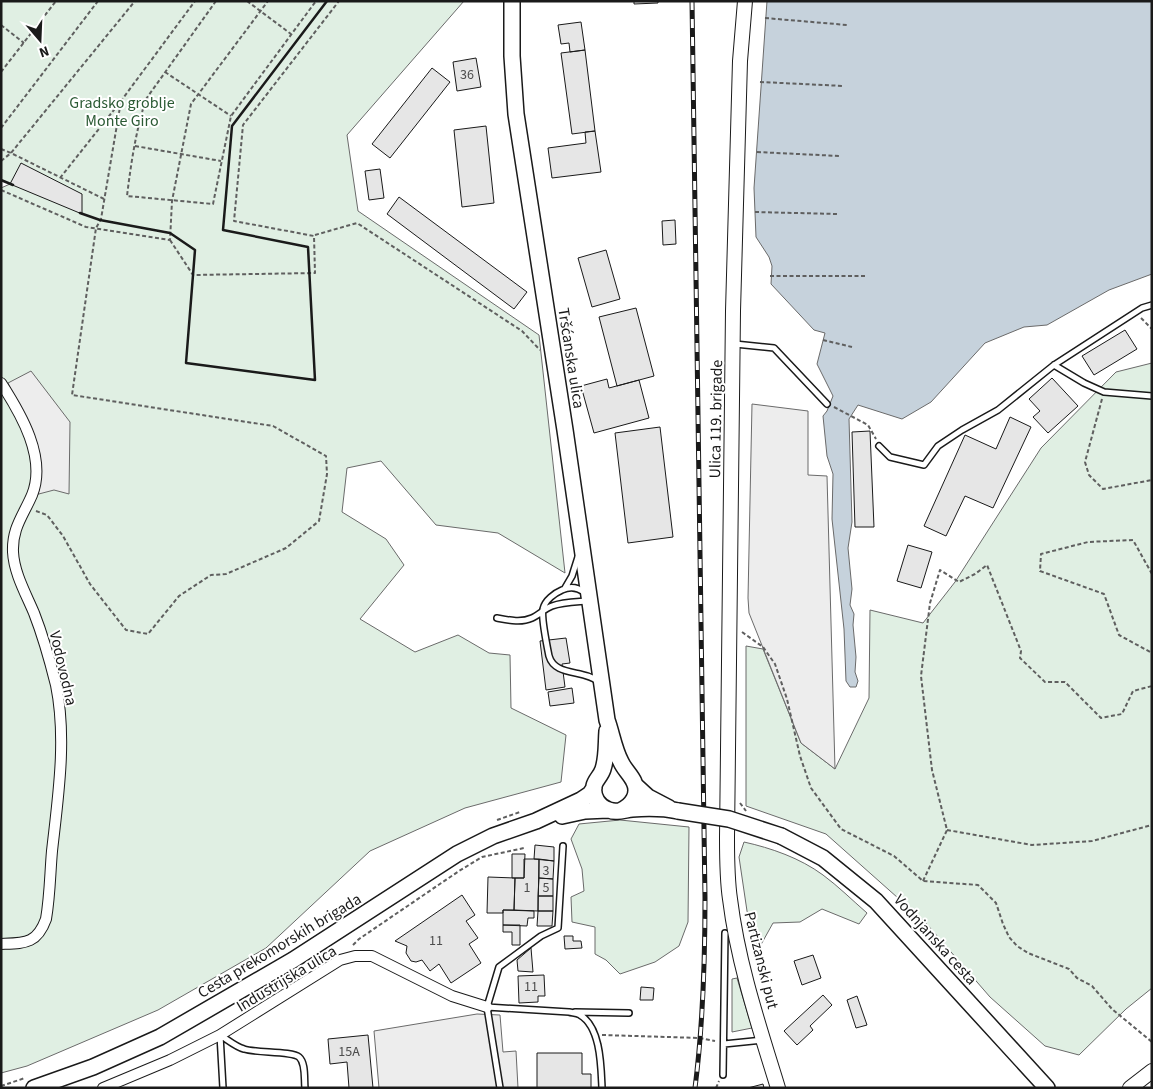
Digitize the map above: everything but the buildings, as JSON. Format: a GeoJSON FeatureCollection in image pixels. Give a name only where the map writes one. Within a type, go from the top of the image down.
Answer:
{"type":"FeatureCollection","features":[{"type":"Feature","properties":{"kind":"main road","name":"Tršćanska ulica"},"geometry":{"type":"LineString","coordinates":[[512,1],[512,56],[516,114],[608,720]]}},
{"type":"Feature","properties":{"kind":"main road","name":"Ulica 119. brigade"},"geometry":{"type":"LineString","coordinates":[[727,838],[733,344],[740,61],[745,1]]}},
{"type":"Feature","properties":{"kind":"main road"},"geometry":{"type":"LineString","coordinates":[[608,720],[618,755],[632,780],[634,799],[628,806],[614,810],[602,807],[596,800],[594,788],[605,761],[608,720]]}},
{"type":"Feature","properties":{"kind":"main road"},"geometry":{"type":"LineString","coordinates":[[601,774],[617,769],[632,780],[648,797],[676,811]]}},
{"type":"Feature","properties":{"kind":"main road","name":"Cesta prekomorskih brigada"},"geometry":{"type":"LineString","coordinates":[[31,1082],[93,1067],[160,1037],[294,960],[457,854],[493,836],[536,821],[581,800],[590,794],[594,788]]}},
{"type":"Feature","properties":{"kind":"main road","name":"Cesta prekomorskih brigada"},"geometry":{"type":"LineString","coordinates":[[536,821],[585,811],[638,809],[676,811]]}},
{"type":"Feature","properties":{"kind":"main road","name":"Vodnjanska cesta"},"geometry":{"type":"LineString","coordinates":[[676,811],[729,819],[781,836],[823,858],[876,900],[1047,1088]]}},
{"type":"Feature","properties":{"kind":"main road","name":"Partizanski put"},"geometry":{"type":"LineString","coordinates":[[727,838],[729,897],[740,958],[778,1088]]}},
{"type":"Feature","properties":{"kind":"main road"},"geometry":{"type":"LineString","coordinates":[[1130,1088],[1152,1071]]}},
{"type":"Feature","properties":{"kind":"street","name":"Vodovodna"},"geometry":{"type":"LineString","coordinates":[[1,383],[25,426],[37,466],[37,480],[32,496],[24,509],[14,533],[13,554],[22,588],[34,613],[47,649],[56,687],[60,728],[60,786],[48,904],[41,932],[29,942],[1,944]]}},
{"type":"Feature","properties":{"kind":"street","name":"Industrijska ulica"},"geometry":{"type":"LineString","coordinates":[[103,1088],[170,1060],[220,1035],[340,960],[355,956],[372,956],[452,996],[487,1007]]}},
{"type":"Feature","properties":{"kind":"lane"},"geometry":{"type":"LineString","coordinates":[[879,446],[890,457],[924,466],[938,446],[998,410],[1054,364],[1137,312],[1152,305]]}},
{"type":"Feature","properties":{"kind":"lane"},"geometry":{"type":"LineString","coordinates":[[733,344],[774,348],[827,404]]}},
{"type":"Feature","properties":{"kind":"lane"},"geometry":{"type":"LineString","coordinates":[[1054,364],[1084,383],[1104,392],[1152,396]]}},
{"type":"Feature","properties":{"kind":"lane"},"geometry":{"type":"LineString","coordinates":[[497,618],[520,621],[534,618],[550,598],[565,588],[572,576],[582,545]]}},
{"type":"Feature","properties":{"kind":"lane"},"geometry":{"type":"LineString","coordinates":[[565,588],[579,588],[590,601]]}},
{"type":"Feature","properties":{"kind":"lane"},"geometry":{"type":"LineString","coordinates":[[542,610],[566,603],[590,601]]}},
{"type":"Feature","properties":{"kind":"lane"},"geometry":{"type":"LineString","coordinates":[[542,610],[551,663],[558,668],[590,676],[602,686]]}},
{"type":"Feature","properties":{"kind":"lane"},"geometry":{"type":"LineString","coordinates":[[500,1088],[487,1007],[499,967],[541,936],[558,928],[563,846]]}},
{"type":"Feature","properties":{"kind":"lane"},"geometry":{"type":"LineString","coordinates":[[723,1074],[725,933]]}},
{"type":"Feature","properties":{"kind":"lane"},"geometry":{"type":"LineString","coordinates":[[725,963],[740,958]]}},
{"type":"Feature","properties":{"kind":"lane"},"geometry":{"type":"LineString","coordinates":[[487,1007],[569,1012],[629,1012]]}},
{"type":"Feature","properties":{"kind":"lane"},"geometry":{"type":"LineString","coordinates":[[569,1012],[580,1015],[590,1023],[595,1034],[601,1067],[602,1088]]}},
{"type":"Feature","properties":{"kind":"lane"},"geometry":{"type":"LineString","coordinates":[[220,1035],[223,1088]]}},
{"type":"Feature","properties":{"kind":"lane"},"geometry":{"type":"LineString","coordinates":[[220,1035],[242,1049],[292,1054],[299,1057],[303,1063],[305,1088]]}},
{"type":"Feature","properties":{"kind":"lane"},"geometry":{"type":"LineString","coordinates":[[724,1044],[764,1040]]}},
{"type":"Feature","properties":{"kind":"path"},"geometry":{"type":"LineString","coordinates":[[1,72],[56,1]]}},
{"type":"Feature","properties":{"kind":"path"},"geometry":{"type":"LineString","coordinates":[[1,128],[98,1]]}},
{"type":"Feature","properties":{"kind":"path"},"geometry":{"type":"LineString","coordinates":[[1,161],[10,153],[135,1]]}},
{"type":"Feature","properties":{"kind":"path"},"geometry":{"type":"LineString","coordinates":[[60,178],[121,101],[195,1]]}},
{"type":"Feature","properties":{"kind":"path"},"geometry":{"type":"LineString","coordinates":[[216,1],[146,99],[141,114],[127,196],[213,204],[231,116],[316,1]]}},
{"type":"Feature","properties":{"kind":"path"},"geometry":{"type":"LineString","coordinates":[[247,1],[291,34]]}},
{"type":"Feature","properties":{"kind":"path"},"geometry":{"type":"LineString","coordinates":[[268,1],[199,96],[191,104],[172,200],[170,240],[193,276],[315,274],[314,236]]}},
{"type":"Feature","properties":{"kind":"path"},"geometry":{"type":"LineString","coordinates":[[339,1],[243,125],[234,221],[314,236],[357,223],[522,331]]}},
{"type":"Feature","properties":{"kind":"path"},"geometry":{"type":"LineString","coordinates":[[765,18],[847,26]]}},
{"type":"Feature","properties":{"kind":"path"},"geometry":{"type":"LineString","coordinates":[[1,25],[24,43]]}},
{"type":"Feature","properties":{"kind":"path"},"geometry":{"type":"LineString","coordinates":[[165,72],[231,116]]}},
{"type":"Feature","properties":{"kind":"path"},"geometry":{"type":"LineString","coordinates":[[760,82],[844,86]]}},
{"type":"Feature","properties":{"kind":"path"},"geometry":{"type":"LineString","coordinates":[[24,509],[47,515],[63,536],[90,584],[126,630],[148,634],[179,596],[211,575],[226,574],[286,548],[319,521],[327,474],[326,456],[273,426],[72,395],[96,228],[101,219],[121,101]]}},
{"type":"Feature","properties":{"kind":"path"},"geometry":{"type":"LineString","coordinates":[[135,146],[222,161]]}},
{"type":"Feature","properties":{"kind":"path"},"geometry":{"type":"LineString","coordinates":[[1,149],[104,199]]}},
{"type":"Feature","properties":{"kind":"path"},"geometry":{"type":"LineString","coordinates":[[757,152],[839,156]]}},
{"type":"Feature","properties":{"kind":"path"},"geometry":{"type":"LineString","coordinates":[[1,190],[86,226],[170,240]]}},
{"type":"Feature","properties":{"kind":"path"},"geometry":{"type":"LineString","coordinates":[[755,212],[838,214]]}},
{"type":"Feature","properties":{"kind":"path"},"geometry":{"type":"LineString","coordinates":[[770,276],[866,276]]}},
{"type":"Feature","properties":{"kind":"path"},"geometry":{"type":"LineString","coordinates":[[1137,312],[1152,330]]}},
{"type":"Feature","properties":{"kind":"path"},"geometry":{"type":"LineString","coordinates":[[823,340],[852,347]]}},
{"type":"Feature","properties":{"kind":"path"},"geometry":{"type":"LineString","coordinates":[[1104,392],[1085,462],[1089,475],[1103,489],[1152,480]]}},
{"type":"Feature","properties":{"kind":"path"},"geometry":{"type":"LineString","coordinates":[[827,404],[868,425],[879,446]]}},
{"type":"Feature","properties":{"kind":"path"},"geometry":{"type":"LineString","coordinates":[[1152,574],[1133,540],[1088,542],[1041,554],[1040,571],[1104,594],[1119,635],[1152,654]]}},
{"type":"Feature","properties":{"kind":"path"},"geometry":{"type":"LineString","coordinates":[[923,881],[947,830],[932,770],[921,676],[930,603],[940,570],[959,582],[987,565],[1021,651],[1020,658],[1045,682],[1066,682],[1101,718],[1122,714],[1133,691],[1152,686]]}},
{"type":"Feature","properties":{"kind":"path"},"geometry":{"type":"LineString","coordinates":[[742,632],[764,647],[775,664],[787,699],[800,756],[811,788],[841,829],[894,856],[923,881],[978,885],[996,903],[1009,937],[1017,946],[1028,953],[1069,969],[1077,978],[1092,986],[1112,1009],[1152,1042]]}},
{"type":"Feature","properties":{"kind":"path"},"geometry":{"type":"LineString","coordinates":[[739,801],[747,812]]}},
{"type":"Feature","properties":{"kind":"path"},"geometry":{"type":"LineString","coordinates":[[497,820],[522,811]]}},
{"type":"Feature","properties":{"kind":"path"},"geometry":{"type":"LineString","coordinates":[[947,830],[1032,845],[1092,841],[1152,824]]}},
{"type":"Feature","properties":{"kind":"path"},"geometry":{"type":"LineString","coordinates":[[340,960],[359,938],[459,871],[482,858],[524,848]]}},
{"type":"Feature","properties":{"kind":"path"},"geometry":{"type":"LineString","coordinates":[[595,1034],[700,1038],[724,1044]]}},
{"type":"Feature","properties":{"kind":"path"},"geometry":{"type":"LineString","coordinates":[[1,1086],[31,1082]]}},
{"type":"Feature","properties":{"kind":"green space","name":"Gradsko groblje Monte Giro"},"geometry":{"type":"Polygon","coordinates":[[[1,1],[464,1],[347,135],[358,211],[539,335],[565,573],[498,533],[436,525],[381,461],[347,468],[342,512],[386,539],[404,565],[360,619],[415,652],[458,635],[489,653],[510,655],[511,708],[566,735],[561,782],[465,808],[370,851],[266,948],[158,1010],[27,1066],[1,1073],[1,188],[10,184],[1,180],[1,1]]]}},
{"type":"Feature","properties":{"kind":"green space"},"geometry":{"type":"Polygon","coordinates":[[[1152,363],[1152,988],[1126,1009],[1079,1055],[1045,1046],[990,997],[925,922],[826,834],[746,806],[746,646],[763,649],[801,743],[835,769],[869,698],[870,610],[923,623],[955,582],[1041,448],[1116,372],[1152,363]]]}},
{"type":"Feature","properties":{"kind":"green space"},"geometry":{"type":"Polygon","coordinates":[[[620,820],[689,827],[688,922],[679,946],[655,962],[620,974],[606,960],[595,954],[595,927],[572,922],[571,897],[584,891],[582,869],[571,839],[579,824],[620,820]]]}},
{"type":"Feature","properties":{"kind":"green space"},"geometry":{"type":"Polygon","coordinates":[[[744,842],[775,851],[814,869],[829,879],[867,913],[859,924],[822,909],[800,922],[773,923],[758,950],[747,911],[739,857],[744,842]]]}},
{"type":"Feature","properties":{"kind":"green space"},"geometry":{"type":"Polygon","coordinates":[[[737,978],[752,1028],[732,1032],[732,979],[737,978]]]}},
{"type":"Feature","properties":{"kind":"shaded area"},"geometry":{"type":"Polygon","coordinates":[[[767,1],[1152,1],[1152,274],[1109,290],[1047,325],[1024,327],[985,343],[931,402],[902,419],[858,405],[849,419],[852,522],[848,548],[852,589],[850,605],[854,614],[855,672],[858,681],[856,687],[850,687],[846,681],[844,629],[832,519],[833,474],[827,456],[823,416],[833,396],[817,364],[825,333],[814,330],[771,284],[772,266],[769,257],[756,237],[754,188],[767,1]]]}},
{"type":"Feature","properties":{"kind":"shaded area"},"geometry":{"type":"Polygon","coordinates":[[[31,371],[70,422],[69,494],[54,490],[35,495],[28,426],[8,383],[31,371]]]}},
{"type":"Feature","properties":{"kind":"shaded area"},"geometry":{"type":"Polygon","coordinates":[[[752,404],[808,411],[808,475],[827,476],[835,769],[801,743],[749,613],[752,404]]]}},
{"type":"Feature","properties":{"kind":"shaded area"},"geometry":{"type":"Polygon","coordinates":[[[477,1014],[500,1015],[503,1052],[516,1051],[518,1088],[379,1088],[374,1031],[477,1014]]]}},
{"type":"Feature","properties":{"kind":"railway"},"geometry":{"type":"LineString","coordinates":[[692,1],[705,898],[703,993],[695,1088]]}},
{"type":"Feature","properties":{"kind":"wall"},"geometry":{"type":"LineString","coordinates":[[80,213],[100,220],[170,233],[195,250],[186,363],[315,380],[308,247],[223,230],[232,126],[327,1]]}},
{"type":"Feature","properties":{"kind":"wall"},"geometry":{"type":"LineString","coordinates":[[1,180],[13,185]]}}]}
